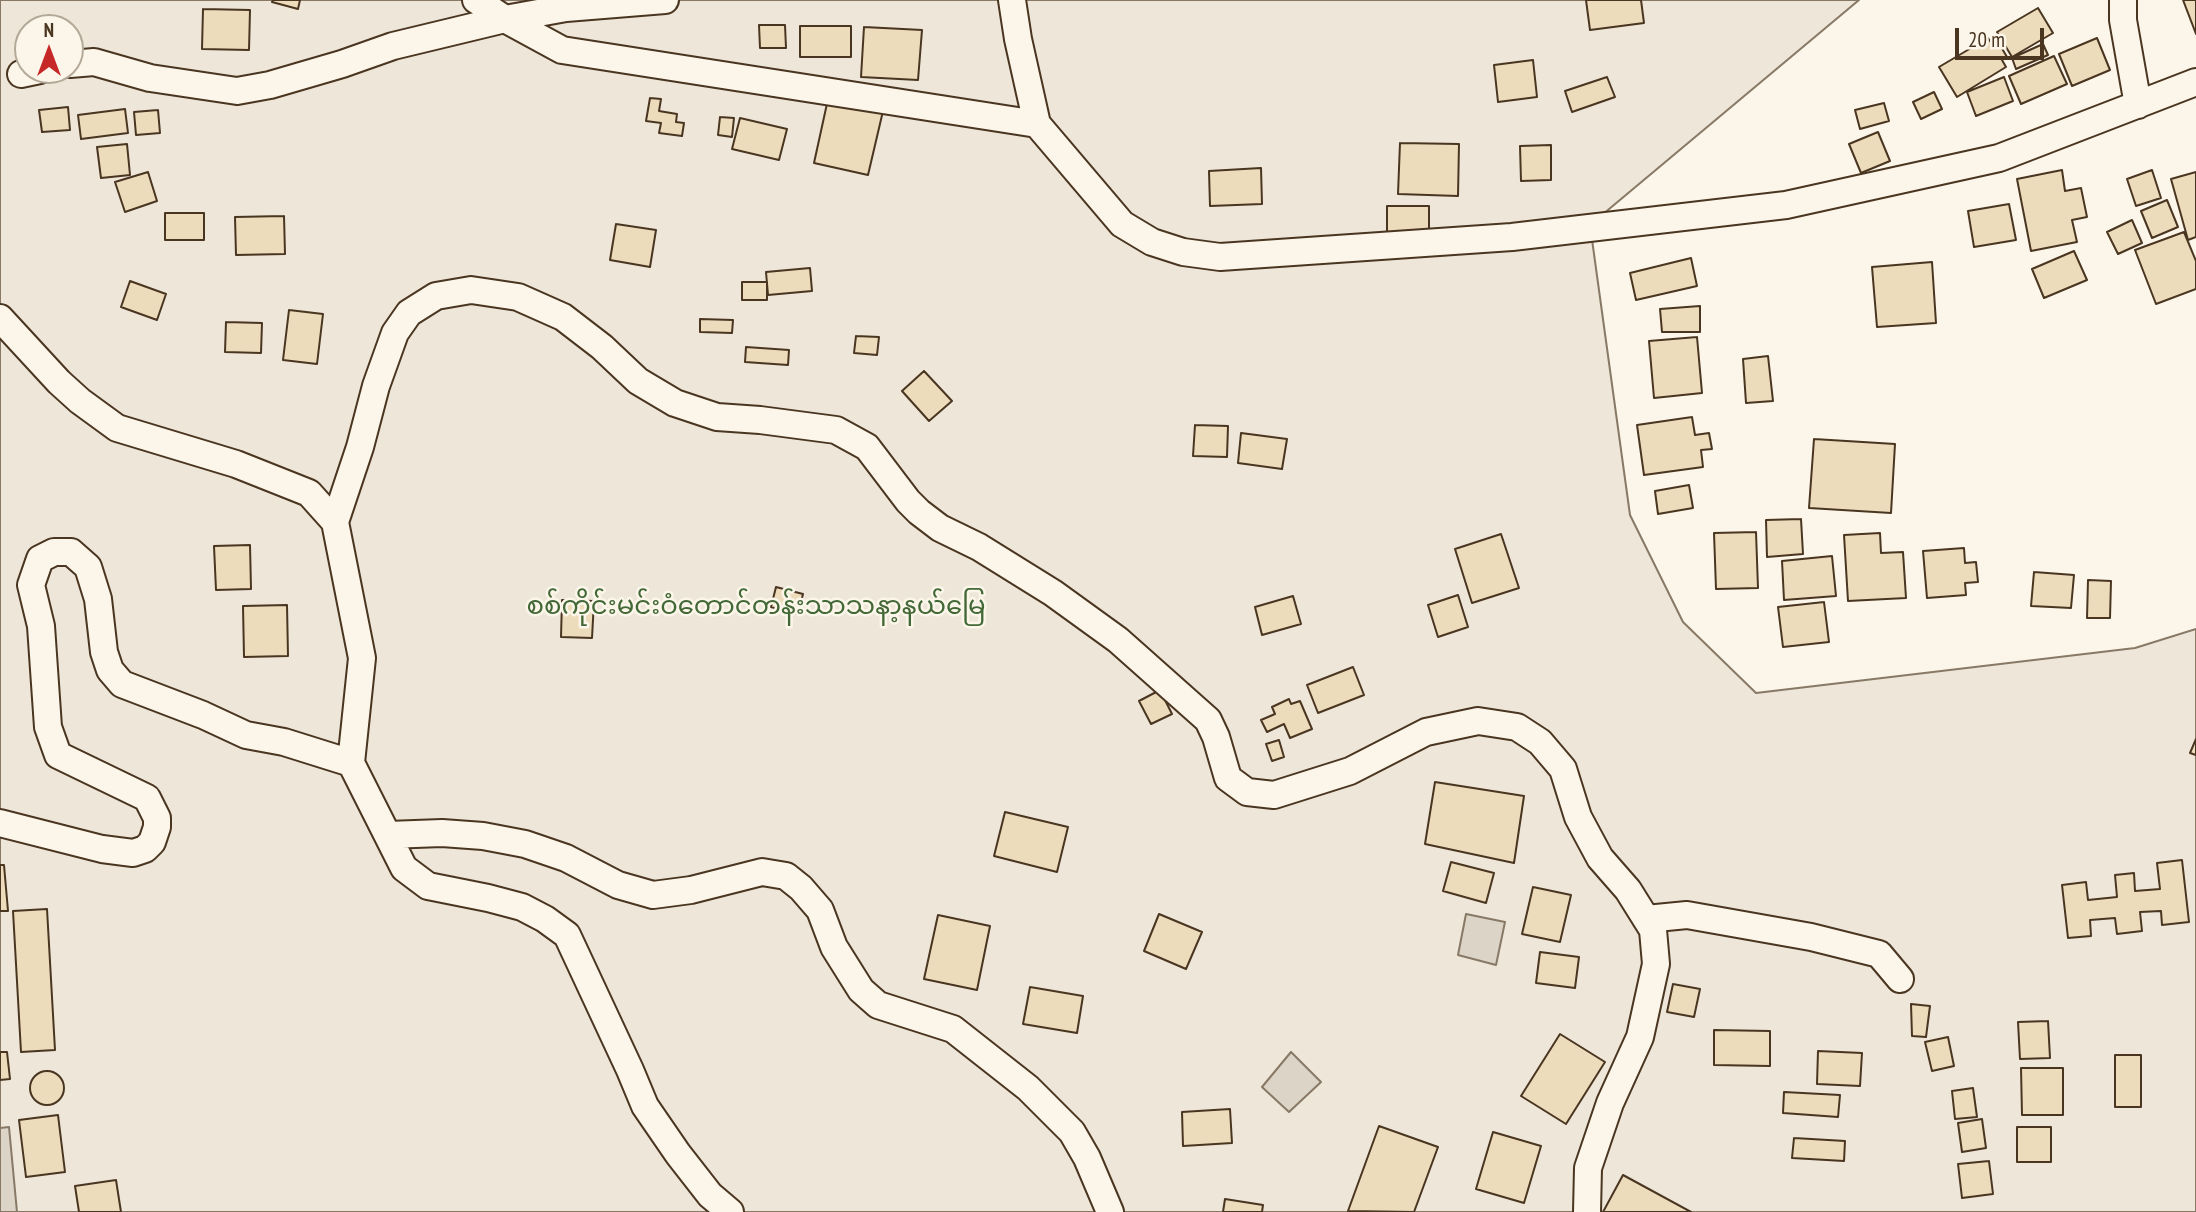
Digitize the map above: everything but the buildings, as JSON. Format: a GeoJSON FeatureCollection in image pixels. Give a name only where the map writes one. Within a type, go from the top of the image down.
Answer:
{"type":"FeatureCollection","features":[{"type":"Feature","properties":{"kind":"street"},"geometry":{"type":"LineString","coordinates":[[476,0],[562,50],[1037,124]]}},
{"type":"Feature","properties":{"kind":"street"},"geometry":{"type":"LineString","coordinates":[[84,63],[94,62],[150,78],[237,91],[270,85],[393,46],[505,19],[566,8],[665,0]]}},
{"type":"Feature","properties":{"kind":"street"},"geometry":{"type":"LineString","coordinates":[[1012,0],[1037,124],[1122,224],[1152,243],[1182,252],[1220,257],[1512,237],[1786,205],[2000,158],[2196,82]]}},
{"type":"Feature","properties":{"kind":"street"},"geometry":{"type":"LineString","coordinates":[[2123,0],[2123,20],[2138,105]]}},
{"type":"Feature","properties":{"kind":"street"},"geometry":{"type":"LineString","coordinates":[[730,1212],[710,1195],[645,1107],[567,935],[522,907],[428,886],[404,868],[351,763],[362,658],[335,522],[395,333],[409,313],[436,296],[471,290],[518,297],[563,317],[602,347],[638,381],[675,403],[718,417],[836,429],[867,447],[919,512],[940,528],[979,547],[1053,593],[1118,640],[1208,720],[1228,778],[1247,792],[1274,795],[1350,771],[1426,732],[1478,722],[1517,727],[1540,742],[1563,769],[1578,817],[1600,858],[1628,890],[1653,930],[1656,964],[1640,1037],[1611,1103],[1588,1168],[1587,1212]]}},
{"type":"Feature","properties":{"kind":"street"},"geometry":{"type":"LineString","coordinates":[[0,318],[59,382],[117,428],[236,464],[309,493],[335,522]]}},
{"type":"Feature","properties":{"kind":"street"},"geometry":{"type":"LineString","coordinates":[[0,823],[102,849],[133,853],[145,849],[152,842],[157,827],[157,818],[148,798],[58,755],[54,746],[48,727],[41,626],[31,585],[40,559],[54,552],[71,552],[88,567],[98,599],[104,652],[110,670],[122,684],[203,715],[246,735],[284,742],[351,763]]}},
{"type":"Feature","properties":{"kind":"street"},"geometry":{"type":"LineString","coordinates":[[388,835],[442,833],[483,836],[525,844],[566,858],[618,885],[653,895],[691,890],[762,872],[786,876],[820,909],[834,947],[861,990],[878,1005],[953,1029],[1028,1088],[1072,1132],[1087,1158],[1110,1212]]}},
{"type":"Feature","properties":{"kind":"street"},"geometry":{"type":"LineString","coordinates":[[1646,919],[1687,915],[1811,937],[1879,954],[1900,979]]}},
{"type":"Feature","properties":{"kind":"green space","name":"စစ်ကိုင်းမင်းဝံတောင်တန်းသာသနာ့နယ်မြေ"},"geometry":{"type":"Polygon","coordinates":[[[0,0],[1859,0],[1590,225],[1630,515],[1683,622],[1756,693],[2135,648],[2196,629],[2196,1212],[0,1212],[0,0]]]}},
{"type":"Feature","properties":{"kind":"shaded area"},"geometry":{"type":"Polygon","coordinates":[[[1466,914],[1505,922],[1496,965],[1458,955],[1466,914]]]}},
{"type":"Feature","properties":{"kind":"shaded area"},"geometry":{"type":"Polygon","coordinates":[[[1291,1052],[1321,1082],[1289,1112],[1262,1087],[1291,1052]]]}},
{"type":"Feature","properties":{"kind":"shaded area"},"geometry":{"type":"Polygon","coordinates":[[[9,1127],[17,1212],[0,1212],[0,1128],[9,1127]]]}}]}
